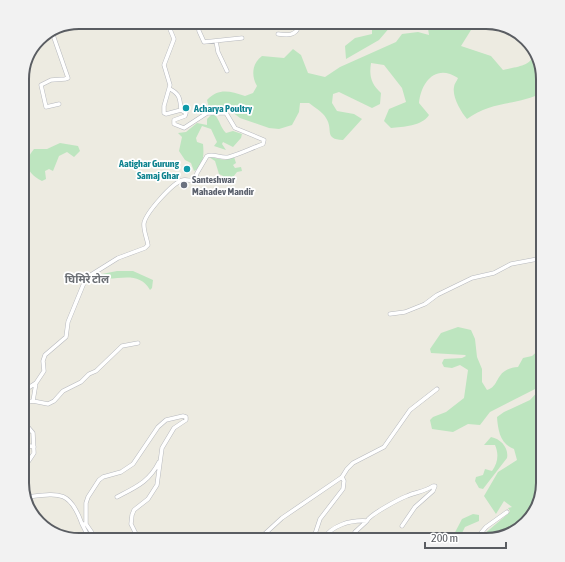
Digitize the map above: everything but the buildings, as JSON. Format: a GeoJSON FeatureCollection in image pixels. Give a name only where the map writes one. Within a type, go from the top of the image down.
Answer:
{"type":"FeatureCollection","features":[{"type":"Feature","properties":{"kind":"street"},"geometry":{"type":"LineString","coordinates":[[29,388],[36,383],[44,371],[42,361],[45,355],[66,337],[68,322],[86,278],[118,258],[145,248],[148,245],[144,224],[158,202],[172,187],[184,180],[195,181],[197,173],[206,156],[211,154],[219,157],[228,157],[263,144],[264,140],[235,128],[226,113],[207,113],[184,128],[174,124],[174,120],[185,116],[186,113],[181,110],[164,113],[164,106],[170,89],[169,77],[164,70],[164,65],[174,39],[170,29]]}},
{"type":"Feature","properties":{"kind":"street"},"geometry":{"type":"LineString","coordinates":[[199,29],[204,42],[242,38]]}},
{"type":"Feature","properties":{"kind":"street"},"geometry":{"type":"LineString","coordinates":[[278,34],[290,35],[295,33],[297,29]]}},
{"type":"Feature","properties":{"kind":"street"},"geometry":{"type":"LineString","coordinates":[[53,36],[68,78],[48,81],[41,84],[41,89],[46,107],[59,104]]}},
{"type":"Feature","properties":{"kind":"street"},"geometry":{"type":"LineString","coordinates":[[216,41],[218,52],[227,71]]}},
{"type":"Feature","properties":{"kind":"street"},"geometry":{"type":"LineString","coordinates":[[170,89],[178,93],[181,110]]}},
{"type":"Feature","properties":{"kind":"street"},"geometry":{"type":"LineString","coordinates":[[390,314],[405,312],[425,304],[438,295],[472,278],[494,273],[511,264],[536,259]]}},
{"type":"Feature","properties":{"kind":"street"},"geometry":{"type":"LineString","coordinates":[[29,402],[33,401],[48,404],[54,401],[63,391],[82,382],[89,374],[96,371],[122,346],[138,343]]}},
{"type":"Feature","properties":{"kind":"street"},"geometry":{"type":"LineString","coordinates":[[33,401],[36,383]]}},
{"type":"Feature","properties":{"kind":"street"},"geometry":{"type":"LineString","coordinates":[[266,533],[282,518],[342,477],[347,468],[353,463],[384,447],[410,410],[437,389]]}},
{"type":"Feature","properties":{"kind":"street"},"geometry":{"type":"LineString","coordinates":[[91,533],[84,524],[86,504],[88,497],[99,480],[103,477],[121,472],[133,464],[158,427],[166,420],[183,416],[186,417],[186,420],[174,428],[162,448],[157,485],[148,499],[134,510],[131,524],[136,533]]}},
{"type":"Feature","properties":{"kind":"street"},"geometry":{"type":"LineString","coordinates":[[29,428],[31,429],[34,447],[34,453],[29,460]]}},
{"type":"Feature","properties":{"kind":"street"},"geometry":{"type":"LineString","coordinates":[[29,446],[34,447]]}},
{"type":"Feature","properties":{"kind":"street"},"geometry":{"type":"LineString","coordinates":[[117,497],[138,486],[153,474],[160,461]]}},
{"type":"Feature","properties":{"kind":"street"},"geometry":{"type":"LineString","coordinates":[[315,533],[320,520],[343,490],[344,481],[342,477]]}},
{"type":"Feature","properties":{"kind":"street"},"geometry":{"type":"LineString","coordinates":[[354,533],[367,521],[368,518],[377,512],[408,496],[436,486],[433,491],[415,507],[402,526]]}},
{"type":"Feature","properties":{"kind":"street"},"geometry":{"type":"LineString","coordinates":[[31,497],[57,494],[73,503],[87,533]]}},
{"type":"Feature","properties":{"kind":"street"},"geometry":{"type":"LineString","coordinates":[[481,533],[486,527],[507,512]]}},
{"type":"Feature","properties":{"kind":"street"},"geometry":{"type":"LineString","coordinates":[[327,533],[348,521],[367,521]]}},
{"type":"Feature","properties":{"kind":"green space"},"geometry":{"type":"Polygon","coordinates":[[[372,29],[388,29],[379,40],[346,59],[345,46],[355,38],[372,34],[372,29]]]}},
{"type":"Feature","properties":{"kind":"green space"},"geometry":{"type":"Polygon","coordinates":[[[428,29],[472,29],[461,46],[491,56],[503,70],[526,64],[531,59],[536,73],[536,95],[486,109],[467,119],[454,95],[454,86],[458,78],[450,74],[437,74],[426,82],[420,95],[419,103],[429,115],[426,119],[417,124],[391,128],[384,121],[389,109],[406,102],[402,88],[384,65],[371,63],[370,72],[372,80],[381,93],[380,104],[372,108],[339,92],[333,94],[332,103],[337,111],[354,114],[362,119],[343,140],[333,138],[331,136],[325,116],[309,103],[300,103],[299,112],[292,125],[279,129],[269,128],[240,118],[232,112],[209,108],[207,100],[211,96],[220,92],[229,92],[245,96],[253,93],[257,86],[253,74],[254,66],[262,56],[284,58],[293,49],[301,55],[308,73],[325,77],[340,67],[396,42],[402,34],[418,32],[429,35],[428,29]]]}},
{"type":"Feature","properties":{"kind":"green space"},"geometry":{"type":"Polygon","coordinates":[[[212,114],[216,116],[226,133],[233,131],[242,134],[241,138],[233,147],[223,142],[222,144],[226,150],[214,146],[217,142],[211,129],[202,126],[196,138],[197,142],[203,144],[203,160],[200,166],[194,171],[191,163],[185,160],[179,151],[182,137],[178,133],[186,132],[197,123],[207,125],[207,119],[212,114]]]}},
{"type":"Feature","properties":{"kind":"green space"},"geometry":{"type":"Polygon","coordinates":[[[60,143],[78,146],[80,151],[74,157],[67,152],[59,156],[53,171],[49,169],[45,171],[46,179],[42,181],[30,171],[29,156],[34,149],[47,149],[60,143]]]}},
{"type":"Feature","properties":{"kind":"green space"},"geometry":{"type":"Polygon","coordinates":[[[209,157],[225,160],[234,157],[236,163],[233,165],[235,168],[241,167],[242,171],[237,172],[233,177],[235,182],[224,181],[223,176],[219,174],[215,161],[209,157]]]}},
{"type":"Feature","properties":{"kind":"green space"},"geometry":{"type":"Polygon","coordinates":[[[117,271],[133,271],[153,280],[152,288],[150,290],[138,279],[108,279],[97,275],[117,271]]]}},
{"type":"Feature","properties":{"kind":"green space"},"geometry":{"type":"Polygon","coordinates":[[[458,327],[471,330],[475,339],[477,357],[482,369],[482,382],[487,390],[494,385],[501,374],[510,368],[518,367],[523,358],[532,356],[536,352],[536,389],[490,412],[480,425],[468,424],[453,432],[432,429],[430,420],[433,417],[446,412],[464,398],[468,370],[460,365],[452,368],[444,367],[442,363],[444,359],[462,358],[466,356],[465,355],[431,353],[430,349],[441,333],[458,327]]]}},
{"type":"Feature","properties":{"kind":"green space"},"geometry":{"type":"Polygon","coordinates":[[[536,394],[536,483],[531,505],[526,513],[511,526],[492,533],[485,533],[509,513],[510,511],[508,508],[512,507],[504,501],[496,514],[484,496],[498,472],[517,460],[514,449],[506,444],[501,436],[497,417],[504,412],[530,400],[536,394]]]}},
{"type":"Feature","properties":{"kind":"green space"},"geometry":{"type":"Polygon","coordinates":[[[491,437],[504,444],[507,451],[507,458],[483,489],[479,488],[475,481],[476,477],[483,475],[485,469],[492,471],[496,465],[497,452],[495,445],[484,445],[491,437]]]}},
{"type":"Feature","properties":{"kind":"green space"},"geometry":{"type":"Polygon","coordinates":[[[473,514],[479,515],[479,521],[465,527],[462,533],[455,533],[462,519],[473,514]]]}},
{"type":"Feature","properties":{"kind":"place","name":"Acharya Poultry"},"geometry":{"type":"Point","coordinates":[186,108]}},
{"type":"Feature","properties":{"kind":"place","name":"Aatighar Gurung Samaj Ghar"},"geometry":{"type":"Point","coordinates":[187,169]}},
{"type":"Feature","properties":{"kind":"place","name":"Santeshwar Mahadev Mandir"},"geometry":{"type":"Point","coordinates":[184,185]}},
{"type":"Feature","properties":{"kind":"district","name":"घिमिरे टोल"},"geometry":{"type":"Point","coordinates":[87,279]}}]}
